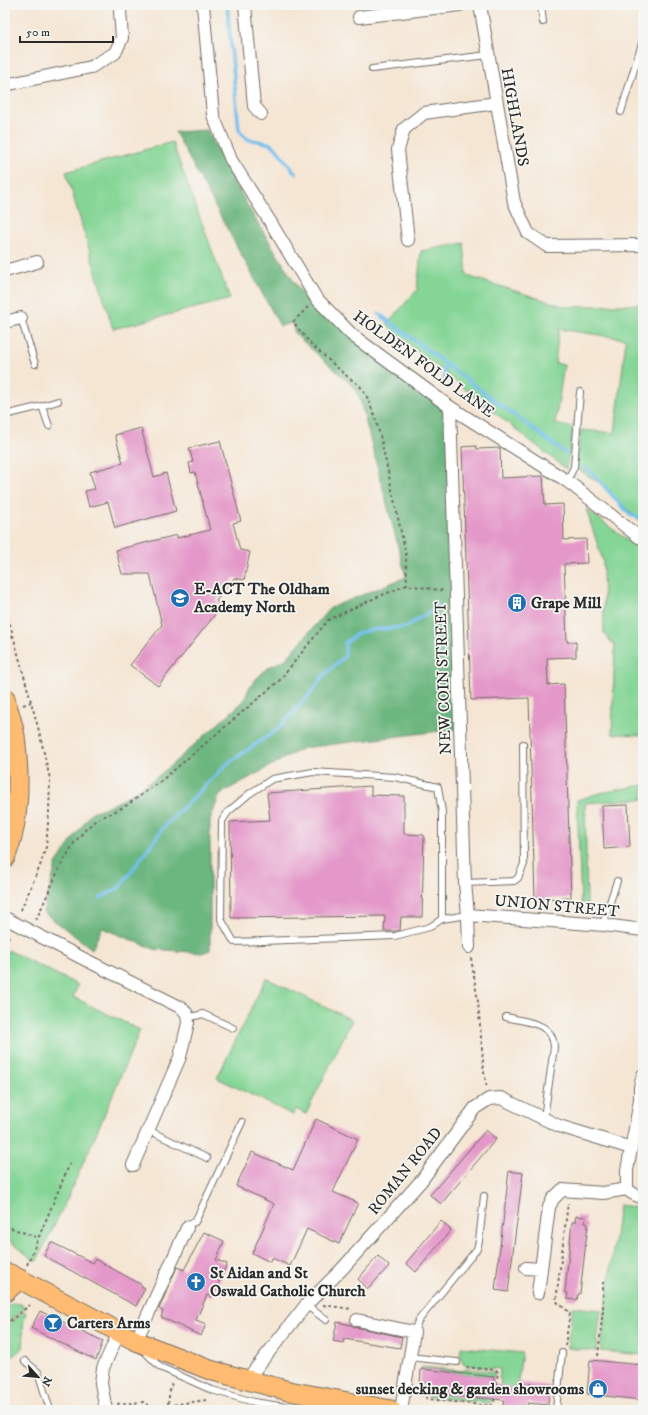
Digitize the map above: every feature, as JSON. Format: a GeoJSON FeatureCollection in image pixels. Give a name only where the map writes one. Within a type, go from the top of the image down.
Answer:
{"type":"FeatureCollection","features":[{"type":"Feature","properties":{"kind":"main road"},"geometry":{"type":"LineString","coordinates":[[5,698],[15,735],[19,779],[12,837],[5,858]]}},
{"type":"Feature","properties":{"kind":"main road"},"geometry":{"type":"LineString","coordinates":[[5,1292],[13,1271],[136,1341],[210,1370],[250,1382],[302,1394],[391,1410]]}},
{"type":"Feature","properties":{"kind":"street"},"geometry":{"type":"LineString","coordinates":[[5,85],[91,67],[115,53],[122,38],[120,11],[122,5]]}},
{"type":"Feature","properties":{"kind":"street","name":"HOLDEN FOLD LANE"},"geometry":{"type":"LineString","coordinates":[[203,5],[213,115],[230,160],[271,223],[316,298],[352,335],[450,407],[567,481],[639,537],[643,538]]}},
{"type":"Feature","properties":{"kind":"street"},"geometry":{"type":"LineString","coordinates":[[245,5],[254,106],[261,114]]}},
{"type":"Feature","properties":{"kind":"street"},"geometry":{"type":"LineString","coordinates":[[359,17],[380,10],[460,5]]}},
{"type":"Feature","properties":{"kind":"street","name":"HIGHLANDS"},"geometry":{"type":"LineString","coordinates":[[480,5],[514,202],[528,233],[548,246],[643,246]]}},
{"type":"Feature","properties":{"kind":"street"},"geometry":{"type":"LineString","coordinates":[[408,240],[398,150],[404,129],[424,113],[496,103]]}},
{"type":"Feature","properties":{"kind":"street"},"geometry":{"type":"LineString","coordinates":[[5,271],[37,262]]}},
{"type":"Feature","properties":{"kind":"street"},"geometry":{"type":"LineString","coordinates":[[5,322],[21,318]]}},
{"type":"Feature","properties":{"kind":"street","name":"NEW COIN STREET"},"geometry":{"type":"LineString","coordinates":[[450,407],[465,883],[469,947]]}},
{"type":"Feature","properties":{"kind":"street","name":"UNION STREET"},"geometry":{"type":"LineString","coordinates":[[468,915],[604,925],[643,930]]}},
{"type":"Feature","properties":{"kind":"street"},"geometry":{"type":"LineString","coordinates":[[5,918],[182,1008],[187,1014],[188,1023],[180,1056],[133,1165]]}},
{"type":"Feature","properties":{"kind":"street"},"geometry":{"type":"LineString","coordinates":[[643,1075],[640,1087],[641,1100],[627,1170],[627,1189],[631,1193],[643,1197]]}},
{"type":"Feature","properties":{"kind":"street"},"geometry":{"type":"LineString","coordinates":[[489,1099],[501,1098],[559,1126],[631,1148]]}},
{"type":"Feature","properties":{"kind":"street","name":"ROMAN ROAD"},"geometry":{"type":"LineString","coordinates":[[250,1382],[253,1372],[306,1305],[342,1269],[421,1181],[475,1108],[489,1099]]}},
{"type":"Feature","properties":{"kind":"street"},"geometry":{"type":"LineString","coordinates":[[538,1293],[549,1207],[553,1198],[562,1190],[603,1193],[627,1189]]}},
{"type":"Feature","properties":{"kind":"street"},"geometry":{"type":"LineString","coordinates":[[136,1341],[187,1226]]}},
{"type":"Feature","properties":{"kind":"street"},"geometry":{"type":"LineString","coordinates":[[526,1268],[541,1269]]}},
{"type":"Feature","properties":{"kind":"street"},"geometry":{"type":"LineString","coordinates":[[357,1320],[414,1332],[401,1410]]}},
{"type":"Feature","properties":{"kind":"street"},"geometry":{"type":"LineString","coordinates":[[111,1407],[100,1383],[103,1368],[119,1332]]}},
{"type":"Feature","properties":{"kind":"lane"},"geometry":{"type":"LineString","coordinates":[[541,5],[543,22]]}},
{"type":"Feature","properties":{"kind":"lane"},"geometry":{"type":"LineString","coordinates":[[621,112],[643,40]]}},
{"type":"Feature","properties":{"kind":"lane"},"geometry":{"type":"LineString","coordinates":[[372,69],[488,54]]}},
{"type":"Feature","properties":{"kind":"lane"},"geometry":{"type":"LineString","coordinates":[[21,318],[34,364]]}},
{"type":"Feature","properties":{"kind":"lane"},"geometry":{"type":"LineString","coordinates":[[567,481],[574,467],[580,392]]}},
{"type":"Feature","properties":{"kind":"lane"},"geometry":{"type":"LineString","coordinates":[[5,415],[58,401]]}},
{"type":"Feature","properties":{"kind":"lane"},"geometry":{"type":"LineString","coordinates":[[42,406],[49,426]]}},
{"type":"Feature","properties":{"kind":"lane"},"geometry":{"type":"LineString","coordinates":[[465,883],[514,881],[518,878],[524,864],[523,744]]}},
{"type":"Feature","properties":{"kind":"lane"},"geometry":{"type":"LineString","coordinates":[[442,919],[442,812],[438,787],[395,777],[313,772],[272,779],[228,812],[222,821],[221,919],[234,942],[395,936],[430,927],[442,919],[468,915]]}},
{"type":"Feature","properties":{"kind":"lane"},"geometry":{"type":"LineString","coordinates":[[604,925],[605,917],[617,881]]}},
{"type":"Feature","properties":{"kind":"lane"},"geometry":{"type":"LineString","coordinates":[[188,1018],[203,1014],[233,1028]]}},
{"type":"Feature","properties":{"kind":"lane"},"geometry":{"type":"LineString","coordinates":[[506,1017],[542,1026],[548,1029],[553,1038],[554,1047],[544,1118]]}},
{"type":"Feature","properties":{"kind":"lane"},"geometry":{"type":"LineString","coordinates":[[187,1226],[195,1222],[242,1122]]}},
{"type":"Feature","properties":{"kind":"lane"},"geometry":{"type":"LineString","coordinates":[[148,1130],[208,1158]]}},
{"type":"Feature","properties":{"kind":"lane"},"geometry":{"type":"LineString","coordinates":[[414,1332],[418,1321],[423,1314],[477,1249],[484,1196]]}},
{"type":"Feature","properties":{"kind":"lane"},"geometry":{"type":"LineString","coordinates":[[306,1305],[326,1320]]}},
{"type":"Feature","properties":{"kind":"lane"},"geometry":{"type":"LineString","coordinates":[[136,1341],[160,1367],[212,1390],[254,1402],[305,1410]]}},
{"type":"Feature","properties":{"kind":"lane"},"geometry":{"type":"LineString","coordinates":[[556,1410],[562,1353]]}},
{"type":"Feature","properties":{"kind":"lane"},"geometry":{"type":"LineString","coordinates":[[409,1357],[457,1362]]}},
{"type":"Feature","properties":{"kind":"lane"},"geometry":{"type":"LineString","coordinates":[[25,1361],[38,1372],[50,1410]]}},
{"type":"Feature","properties":{"kind":"path"},"geometry":{"type":"LineString","coordinates":[[312,302],[293,322],[311,344],[360,386],[367,397],[382,439],[406,555],[407,585]]}},
{"type":"Feature","properties":{"kind":"path"},"geometry":{"type":"LineString","coordinates":[[35,921],[59,869],[74,843],[90,824],[124,807],[161,781],[279,681],[328,620],[407,585],[456,593]]}},
{"type":"Feature","properties":{"kind":"path"},"geometry":{"type":"LineString","coordinates":[[5,638],[12,636]]}},
{"type":"Feature","properties":{"kind":"path"},"geometry":{"type":"LineString","coordinates":[[5,944],[11,933]]}},
{"type":"Feature","properties":{"kind":"path"},"geometry":{"type":"LineString","coordinates":[[469,947],[478,1002],[484,1072],[489,1099]]}},
{"type":"Feature","properties":{"kind":"path"},"geometry":{"type":"LineString","coordinates":[[13,1271],[39,1238],[70,1163]]}},
{"type":"Feature","properties":{"kind":"path"},"geometry":{"type":"LineString","coordinates":[[564,1347],[570,1314],[556,1301],[569,1196]]}},
{"type":"Feature","properties":{"kind":"path"},"geometry":{"type":"LineString","coordinates":[[5,1226],[39,1238]]}},
{"type":"Feature","properties":{"kind":"path"},"geometry":{"type":"LineString","coordinates":[[598,1356],[603,1309],[603,1282]]}},
{"type":"Feature","properties":{"kind":"path"},"geometry":{"type":"LineString","coordinates":[[5,1325],[30,1305]]}},
{"type":"Feature","properties":{"kind":"path"},"geometry":{"type":"LineString","coordinates":[[639,1360],[643,1362]]}},
{"type":"Feature","properties":{"kind":"path"},"geometry":{"type":"LineString","coordinates":[[460,1369],[465,1367],[496,1370],[498,1372],[496,1394],[494,1402],[490,1406],[490,1410]]}},
{"type":"Feature","properties":{"kind":"path"},"geometry":{"type":"LineString","coordinates":[[167,1409],[173,1380]]}},
{"type":"Feature","properties":{"kind":"path"},"geometry":{"type":"LineString","coordinates":[[418,1385],[418,1389],[421,1394],[428,1399],[490,1406]]}},
{"type":"Feature","properties":{"kind":"path"},"geometry":{"type":"LineString","coordinates":[[111,1407],[144,1402],[150,1407],[161,1410],[167,1409],[172,1405],[206,1400]]}},
{"type":"Feature","properties":{"kind":"green space"},"geometry":{"type":"Polygon","coordinates":[[[207,130],[251,212],[298,288],[316,306],[447,409],[456,729],[303,748],[220,794],[210,820],[210,950],[202,953],[154,949],[102,928],[92,949],[43,912],[57,862],[92,812],[110,806],[127,797],[161,774],[244,701],[249,688],[257,678],[269,667],[286,659],[330,608],[406,577],[356,389],[295,334],[292,323],[280,326],[175,132],[207,130]]]}},
{"type":"Feature","properties":{"kind":"green space"},"geometry":{"type":"Polygon","coordinates":[[[172,142],[230,299],[113,329],[66,172],[172,142]]]}},
{"type":"Feature","properties":{"kind":"green space"},"geometry":{"type":"Polygon","coordinates":[[[464,243],[467,276],[567,307],[643,304],[643,524],[598,482],[575,467],[581,430],[615,433],[626,339],[559,329],[555,363],[564,365],[555,424],[574,428],[566,469],[398,336],[387,324],[417,290],[421,251],[464,243]]]}},
{"type":"Feature","properties":{"kind":"green space"},"geometry":{"type":"Polygon","coordinates":[[[586,509],[643,552],[643,735],[612,734],[615,645],[604,633],[603,561],[586,509]]]}},
{"type":"Feature","properties":{"kind":"green space"},"geometry":{"type":"Polygon","coordinates":[[[643,785],[643,799],[585,803],[587,904],[581,904],[577,800],[600,793],[643,785]]]}},
{"type":"Feature","properties":{"kind":"green space"},"geometry":{"type":"Polygon","coordinates":[[[8,950],[78,985],[73,997],[140,1030],[77,1176],[36,1262],[5,1237],[5,957],[8,950]]]}},
{"type":"Feature","properties":{"kind":"green space"},"geometry":{"type":"Polygon","coordinates":[[[266,978],[352,1020],[306,1114],[296,1109],[293,1115],[217,1078],[266,978]]]}},
{"type":"Feature","properties":{"kind":"green space"},"geometry":{"type":"Polygon","coordinates":[[[619,1205],[643,1208],[643,1355],[600,1351],[619,1205]]]}},
{"type":"Feature","properties":{"kind":"green space"},"geometry":{"type":"Polygon","coordinates":[[[13,1303],[21,1304],[26,1307],[5,1324],[5,1306],[13,1303]]]}},
{"type":"Feature","properties":{"kind":"green space"},"geometry":{"type":"Polygon","coordinates":[[[573,1307],[601,1310],[596,1351],[567,1348],[573,1307]]]}},
{"type":"Feature","properties":{"kind":"green space"},"geometry":{"type":"Polygon","coordinates":[[[25,1311],[23,1348],[14,1355],[5,1356],[5,1327],[25,1311]]]}},
{"type":"Feature","properties":{"kind":"green space"},"geometry":{"type":"Polygon","coordinates":[[[461,1347],[522,1353],[517,1388],[499,1394],[501,1380],[499,1379],[500,1369],[464,1365],[460,1356],[461,1347]]]}},
{"type":"Feature","properties":{"kind":"green space"},"geometry":{"type":"Polygon","coordinates":[[[422,1367],[461,1371],[466,1369],[495,1372],[494,1377],[421,1369],[422,1367]]]}},
{"type":"Feature","properties":{"kind":"green space"},"geometry":{"type":"Polygon","coordinates":[[[472,1392],[472,1398],[486,1399],[487,1394],[493,1394],[492,1401],[489,1403],[429,1397],[425,1393],[438,1394],[472,1392]]]}},
{"type":"Feature","properties":{"kind":"building"},"geometry":{"type":"Polygon","coordinates":[[[141,428],[154,477],[166,473],[176,511],[115,528],[108,502],[89,507],[85,491],[95,489],[90,472],[123,463],[115,435],[141,428]]]}},
{"type":"Feature","properties":{"kind":"building"},"geometry":{"type":"Polygon","coordinates":[[[220,441],[241,521],[233,523],[240,550],[250,552],[244,580],[234,578],[216,601],[222,606],[158,686],[130,665],[162,625],[150,574],[122,574],[116,550],[177,535],[177,538],[210,530],[195,472],[191,473],[189,463],[193,462],[189,448],[220,441]]]}},
{"type":"Feature","properties":{"kind":"building","name":"Grape Mill"},"geometry":{"type":"Polygon","coordinates":[[[476,446],[477,449],[500,448],[501,478],[543,476],[545,505],[563,504],[564,540],[586,539],[587,563],[564,564],[567,642],[576,642],[576,657],[547,658],[548,685],[564,684],[571,898],[535,899],[529,698],[471,700],[462,447],[476,446]]]}},
{"type":"Feature","properties":{"kind":"building"},"geometry":{"type":"Polygon","coordinates":[[[371,786],[371,795],[404,796],[404,834],[424,835],[422,917],[401,917],[400,930],[396,931],[384,931],[385,916],[231,918],[230,822],[270,820],[267,793],[371,786]]]}},
{"type":"Feature","properties":{"kind":"building"},"geometry":{"type":"Polygon","coordinates":[[[628,805],[630,847],[604,849],[602,806],[628,805]]]}},
{"type":"Feature","properties":{"kind":"building"},"geometry":{"type":"Polygon","coordinates":[[[316,1119],[358,1139],[333,1192],[358,1203],[339,1244],[307,1229],[290,1266],[272,1258],[270,1262],[252,1253],[274,1204],[236,1186],[252,1152],[293,1170],[316,1119]]]}},
{"type":"Feature","properties":{"kind":"building"},"geometry":{"type":"Polygon","coordinates":[[[486,1130],[496,1139],[441,1204],[430,1195],[486,1130]]]}},
{"type":"Feature","properties":{"kind":"building"},"geometry":{"type":"Polygon","coordinates":[[[509,1171],[523,1173],[508,1292],[495,1290],[509,1171]]]}},
{"type":"Feature","properties":{"kind":"building"},"geometry":{"type":"Polygon","coordinates":[[[576,1216],[586,1217],[585,1223],[588,1224],[580,1294],[578,1294],[577,1300],[567,1299],[568,1293],[565,1292],[572,1222],[575,1222],[576,1216]]]}},
{"type":"Feature","properties":{"kind":"building"},"geometry":{"type":"Polygon","coordinates":[[[441,1221],[451,1230],[416,1272],[406,1263],[441,1221]]]}},
{"type":"Feature","properties":{"kind":"building","name":"St Aidan and St Oswald Catholic Church"},"geometry":{"type":"Polygon","coordinates":[[[204,1232],[224,1241],[216,1260],[227,1264],[212,1297],[207,1295],[196,1320],[206,1324],[201,1336],[161,1317],[163,1311],[159,1309],[177,1267],[184,1270],[204,1232]]]}},
{"type":"Feature","properties":{"kind":"building"},"geometry":{"type":"Polygon","coordinates":[[[51,1242],[93,1263],[95,1259],[142,1285],[141,1286],[145,1288],[136,1306],[44,1256],[51,1242]]]}},
{"type":"Feature","properties":{"kind":"building"},"geometry":{"type":"Polygon","coordinates":[[[378,1256],[389,1266],[368,1289],[358,1279],[378,1256]]]}},
{"type":"Feature","properties":{"kind":"building"},"geometry":{"type":"Polygon","coordinates":[[[40,1311],[103,1341],[96,1360],[31,1328],[40,1311]]]}},
{"type":"Feature","properties":{"kind":"building"},"geometry":{"type":"Polygon","coordinates":[[[337,1322],[402,1337],[400,1348],[344,1339],[343,1343],[333,1341],[337,1322]]]}},
{"type":"Feature","properties":{"kind":"building"},"geometry":{"type":"Polygon","coordinates":[[[590,1360],[643,1365],[642,1400],[587,1394],[590,1360]]]}},
{"type":"Feature","properties":{"kind":"building"},"geometry":{"type":"Polygon","coordinates":[[[421,1369],[494,1377],[494,1384],[517,1388],[518,1382],[550,1386],[548,1405],[528,1403],[527,1410],[502,1410],[504,1400],[425,1393],[425,1386],[420,1386],[421,1369]]]}},
{"type":"Feature","properties":{"kind":"waterway"},"geometry":{"type":"LineString","coordinates":[[227,5],[239,130],[247,139],[268,143],[275,147],[296,174]]}},
{"type":"Feature","properties":{"kind":"waterway"},"geometry":{"type":"LineString","coordinates":[[379,314],[565,453]]}},
{"type":"Feature","properties":{"kind":"waterway"},"geometry":{"type":"LineString","coordinates":[[444,363],[444,383]]}},
{"type":"Feature","properties":{"kind":"waterway"},"geometry":{"type":"LineString","coordinates":[[584,467],[594,475],[630,515],[643,519]]}},
{"type":"Feature","properties":{"kind":"waterway"},"geometry":{"type":"LineString","coordinates":[[100,898],[119,888],[164,827],[227,764],[278,729],[310,694],[324,675],[345,656],[345,643],[358,633],[370,630],[406,627],[438,606]]}},
{"type":"Feature","properties":{"kind":"place","name":"E-ACT The Oldham Academy North"},"geometry":{"type":"Point","coordinates":[180,598]}},
{"type":"Feature","properties":{"kind":"place","name":"Grape Mill"},"geometry":{"type":"Point","coordinates":[517,603]}},
{"type":"Feature","properties":{"kind":"place","name":"St Aidan and St Oswald Catholic Church"},"geometry":{"type":"Point","coordinates":[196,1282]}},
{"type":"Feature","properties":{"kind":"place","name":"Carters Arms"},"geometry":{"type":"Point","coordinates":[53,1323]}},
{"type":"Feature","properties":{"kind":"place","name":"sunset decking & garden showrooms"},"geometry":{"type":"Point","coordinates":[598,1389]}}]}
